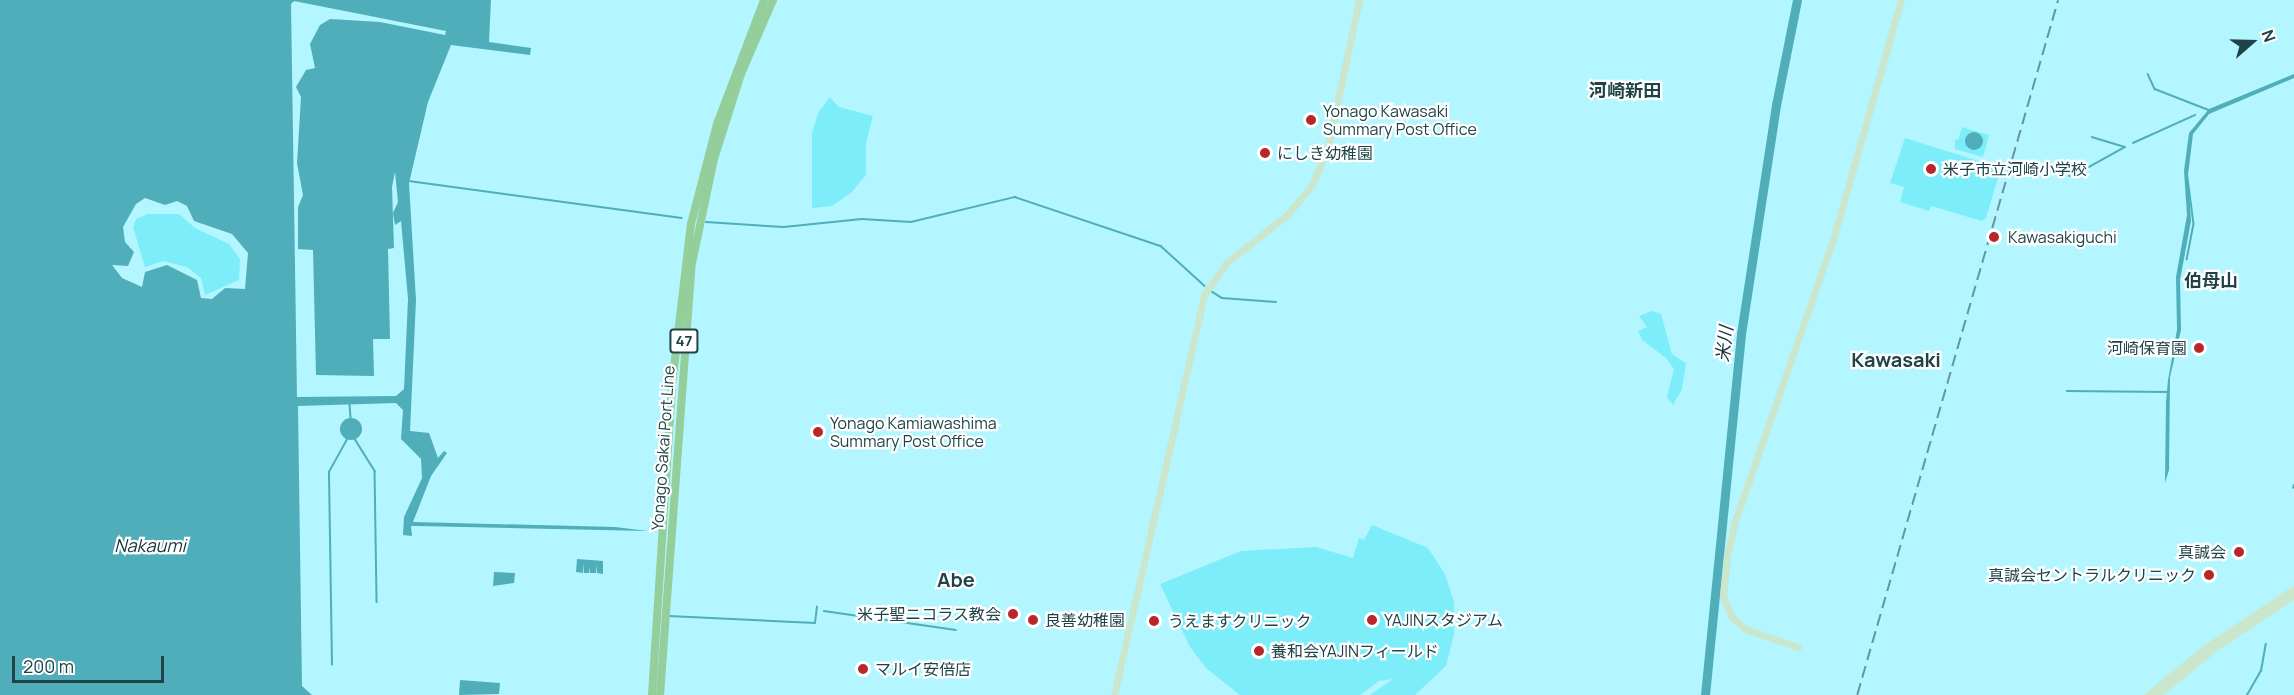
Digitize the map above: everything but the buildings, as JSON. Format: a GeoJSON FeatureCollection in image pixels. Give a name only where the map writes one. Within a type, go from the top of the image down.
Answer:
{"type":"FeatureCollection","features":[{"type":"Feature","properties":{"kind":"main road","name":"Yonago Sakai Port Line"},"geometry":{"type":"LineString","coordinates":[[652,695],[673,374],[691,224],[717,124],[764,0]]}},
{"type":"Feature","properties":{"kind":"main road","name":"Yonago Sakai Port Line"},"geometry":{"type":"LineString","coordinates":[[660,695],[691,268],[714,159],[741,75],[773,0]]}},
{"type":"Feature","properties":{"kind":"street"},"geometry":{"type":"LineString","coordinates":[[1113,695],[1204,296],[1226,263],[1287,215],[1312,185],[1328,147],[1359,0]]}},
{"type":"Feature","properties":{"kind":"street"},"geometry":{"type":"LineString","coordinates":[[1798,647],[1745,629],[1732,617],[1723,597],[1727,556],[1736,518],[1833,240],[1901,0]]}},
{"type":"Feature","properties":{"kind":"street"},"geometry":{"type":"LineString","coordinates":[[2148,695],[2204,649],[2294,589]]}},
{"type":"Feature","properties":{"kind":"street"},"geometry":{"type":"LineString","coordinates":[[2157,695],[2217,646],[2294,595]]}},
{"type":"Feature","properties":{"kind":"shaded area"},"geometry":{"type":"Polygon","coordinates":[[[830,97],[839,107],[873,116],[866,143],[866,175],[851,193],[832,206],[812,208],[812,133],[818,113],[830,97]]]}},
{"type":"Feature","properties":{"kind":"shaded area"},"geometry":{"type":"Polygon","coordinates":[[[1962,127],[1989,135],[1983,157],[1955,149],[1955,139],[1958,140],[1962,127]]]}},
{"type":"Feature","properties":{"kind":"shaded area"},"geometry":{"type":"Polygon","coordinates":[[[1905,138],[2001,168],[1986,218],[1982,221],[1931,206],[1929,211],[1900,202],[1904,187],[1890,183],[1905,138]]]}},
{"type":"Feature","properties":{"kind":"shaded area"},"geometry":{"type":"Polygon","coordinates":[[[148,214],[179,214],[195,228],[229,244],[240,259],[239,280],[205,295],[201,278],[187,267],[163,261],[145,267],[133,227],[136,219],[148,214]]]}},
{"type":"Feature","properties":{"kind":"shaded area"},"geometry":{"type":"Polygon","coordinates":[[[1652,311],[1661,314],[1672,354],[1686,363],[1682,389],[1673,405],[1667,397],[1674,369],[1666,358],[1642,340],[1638,331],[1647,327],[1639,316],[1652,311]]]}},
{"type":"Feature","properties":{"kind":"shaded area"},"geometry":{"type":"Polygon","coordinates":[[[1372,525],[1428,548],[1445,574],[1454,602],[1454,634],[1446,666],[1415,695],[1370,695],[1393,679],[1379,681],[1360,695],[1240,695],[1206,668],[1190,647],[1160,584],[1241,551],[1316,547],[1353,558],[1359,538],[1364,540],[1372,525]]]}},
{"type":"Feature","properties":{"kind":"water","name":"Nakaumi"},"geometry":{"type":"Polygon","coordinates":[[[0,0],[491,0],[489,42],[531,48],[530,55],[451,45],[428,102],[409,183],[416,300],[410,431],[429,433],[438,458],[444,451],[447,453],[431,476],[413,522],[615,527],[648,531],[411,526],[412,536],[403,535],[404,517],[422,478],[421,459],[401,439],[403,410],[396,403],[298,406],[302,686],[312,695],[0,695],[0,0]],[[294,1],[291,4],[297,397],[396,396],[404,389],[408,299],[401,221],[395,225],[393,213],[398,202],[395,172],[392,187],[394,248],[388,249],[390,339],[373,339],[374,376],[316,375],[313,250],[298,249],[298,207],[303,195],[297,163],[301,97],[296,87],[306,70],[315,68],[310,44],[320,25],[330,19],[380,22],[445,35],[446,31],[294,1]],[[145,198],[136,204],[123,227],[125,242],[134,252],[128,266],[112,265],[122,278],[142,287],[145,272],[167,265],[197,280],[201,298],[212,299],[225,288],[245,289],[248,253],[232,234],[194,221],[187,206],[177,201],[165,205],[145,198]]]}},
{"type":"Feature","properties":{"kind":"water"},"geometry":{"type":"Polygon","coordinates":[[[2294,74],[2294,78],[2209,114],[2193,134],[2188,175],[2191,221],[2180,280],[2181,330],[2170,377],[2169,470],[2165,483],[2166,402],[2177,330],[2176,277],[2187,215],[2184,171],[2189,133],[2209,109],[2294,74]]]}},
{"type":"Feature","properties":{"kind":"water"},"geometry":{"type":"Polygon","coordinates":[[[1974,132],[1980,135],[1983,141],[1980,147],[1974,150],[1968,147],[1965,141],[1968,135],[1974,132]]]}},
{"type":"Feature","properties":{"kind":"water"},"geometry":{"type":"Polygon","coordinates":[[[351,418],[359,421],[362,429],[359,437],[351,440],[343,437],[340,429],[343,421],[351,418]]]}},
{"type":"Feature","properties":{"kind":"water"},"geometry":{"type":"Polygon","coordinates":[[[577,559],[603,561],[603,574],[597,573],[596,564],[596,573],[590,573],[590,567],[589,573],[584,573],[583,563],[583,573],[576,572],[577,559]]]}},
{"type":"Feature","properties":{"kind":"water"},"geometry":{"type":"Polygon","coordinates":[[[494,572],[515,573],[514,583],[493,586],[494,572]]]}},
{"type":"Feature","properties":{"kind":"water"},"geometry":{"type":"Polygon","coordinates":[[[460,680],[500,683],[499,694],[459,695],[460,680]]]}},
{"type":"Feature","properties":{"kind":"waterway","name":"米川"},"geometry":{"type":"LineString","coordinates":[[1705,695],[1741,334],[1776,105],[1797,0]]}},
{"type":"Feature","properties":{"kind":"waterway"},"geometry":{"type":"LineString","coordinates":[[2148,74],[2155,89],[2209,110]]}},
{"type":"Feature","properties":{"kind":"waterway"},"geometry":{"type":"LineString","coordinates":[[2133,143],[2195,115]]}},
{"type":"Feature","properties":{"kind":"waterway"},"geometry":{"type":"LineString","coordinates":[[2092,137],[2125,147]]}},
{"type":"Feature","properties":{"kind":"waterway"},"geometry":{"type":"LineString","coordinates":[[2082,171],[2125,147]]}},
{"type":"Feature","properties":{"kind":"waterway"},"geometry":{"type":"LineString","coordinates":[[2187,171],[2194,224],[2187,259]]}},
{"type":"Feature","properties":{"kind":"waterway"},"geometry":{"type":"LineString","coordinates":[[2069,176],[2076,173]]}},
{"type":"Feature","properties":{"kind":"waterway"},"geometry":{"type":"LineString","coordinates":[[409,181],[681,218]]}},
{"type":"Feature","properties":{"kind":"waterway"},"geometry":{"type":"LineString","coordinates":[[706,222],[784,227],[862,219],[911,222],[1015,197],[1161,246],[1205,286]]}},
{"type":"Feature","properties":{"kind":"waterway"},"geometry":{"type":"LineString","coordinates":[[1211,291],[1222,298],[1276,302]]}},
{"type":"Feature","properties":{"kind":"waterway"},"geometry":{"type":"LineString","coordinates":[[2067,391],[2168,392]]}},
{"type":"Feature","properties":{"kind":"waterway"},"geometry":{"type":"LineString","coordinates":[[350,404],[351,420]]}},
{"type":"Feature","properties":{"kind":"waterway"},"geometry":{"type":"LineString","coordinates":[[332,665],[329,472],[348,438]]}},
{"type":"Feature","properties":{"kind":"waterway"},"geometry":{"type":"LineString","coordinates":[[355,439],[375,471],[377,602]]}},
{"type":"Feature","properties":{"kind":"waterway"},"geometry":{"type":"LineString","coordinates":[[669,616],[815,623],[817,607]]}},
{"type":"Feature","properties":{"kind":"waterway"},"geometry":{"type":"LineString","coordinates":[[824,611],[956,630]]}},
{"type":"Feature","properties":{"kind":"waterway"},"geometry":{"type":"LineString","coordinates":[[2247,695],[2261,671],[2266,644]]}},
{"type":"Feature","properties":{"kind":"railway"},"geometry":{"type":"LineString","coordinates":[[1857,695],[2058,0]]}},
{"type":"Feature","properties":{"kind":"place","name":"Yonago Kawasaki Summary Post Office"},"geometry":{"type":"Point","coordinates":[1311,120]}},
{"type":"Feature","properties":{"kind":"place","name":"にしき幼稚園"},"geometry":{"type":"Point","coordinates":[1265,153]}},
{"type":"Feature","properties":{"kind":"place","name":"米子市立河崎小学校"},"geometry":{"type":"Point","coordinates":[1931,169]}},
{"type":"Feature","properties":{"kind":"place","name":"Kawasakiguchi"},"geometry":{"type":"Point","coordinates":[1994,237]}},
{"type":"Feature","properties":{"kind":"place","name":"河崎保育園"},"geometry":{"type":"Point","coordinates":[2199,348]}},
{"type":"Feature","properties":{"kind":"place","name":"Yonago Kamiawashima Summary Post Office"},"geometry":{"type":"Point","coordinates":[818,432]}},
{"type":"Feature","properties":{"kind":"place","name":"真誠会"},"geometry":{"type":"Point","coordinates":[2239,552]}},
{"type":"Feature","properties":{"kind":"place","name":"真誠会セントラルクリニック"},"geometry":{"type":"Point","coordinates":[2209,575]}},
{"type":"Feature","properties":{"kind":"place","name":"米子聖ニコラス教会"},"geometry":{"type":"Point","coordinates":[1013,614]}},
{"type":"Feature","properties":{"kind":"place","name":"良善幼稚園"},"geometry":{"type":"Point","coordinates":[1033,620]}},
{"type":"Feature","properties":{"kind":"place","name":"YAJINスタジアム"},"geometry":{"type":"Point","coordinates":[1372,620]}},
{"type":"Feature","properties":{"kind":"place","name":"うえますクリニック"},"geometry":{"type":"Point","coordinates":[1154,621]}},
{"type":"Feature","properties":{"kind":"place","name":"養和会YAJINフィールド"},"geometry":{"type":"Point","coordinates":[1259,651]}},
{"type":"Feature","properties":{"kind":"place","name":"マルイ安倍店"},"geometry":{"type":"Point","coordinates":[863,669]}},
{"type":"Feature","properties":{"kind":"district","name":"河崎新田"},"geometry":{"type":"Point","coordinates":[1625,90]}},
{"type":"Feature","properties":{"kind":"district","name":"伯母山"},"geometry":{"type":"Point","coordinates":[2211,280]}},
{"type":"Feature","properties":{"kind":"district","name":"Kawasaki"},"geometry":{"type":"Point","coordinates":[1896,359]}},
{"type":"Feature","properties":{"kind":"district","name":"Abe"},"geometry":{"type":"Point","coordinates":[956,579]}}]}
